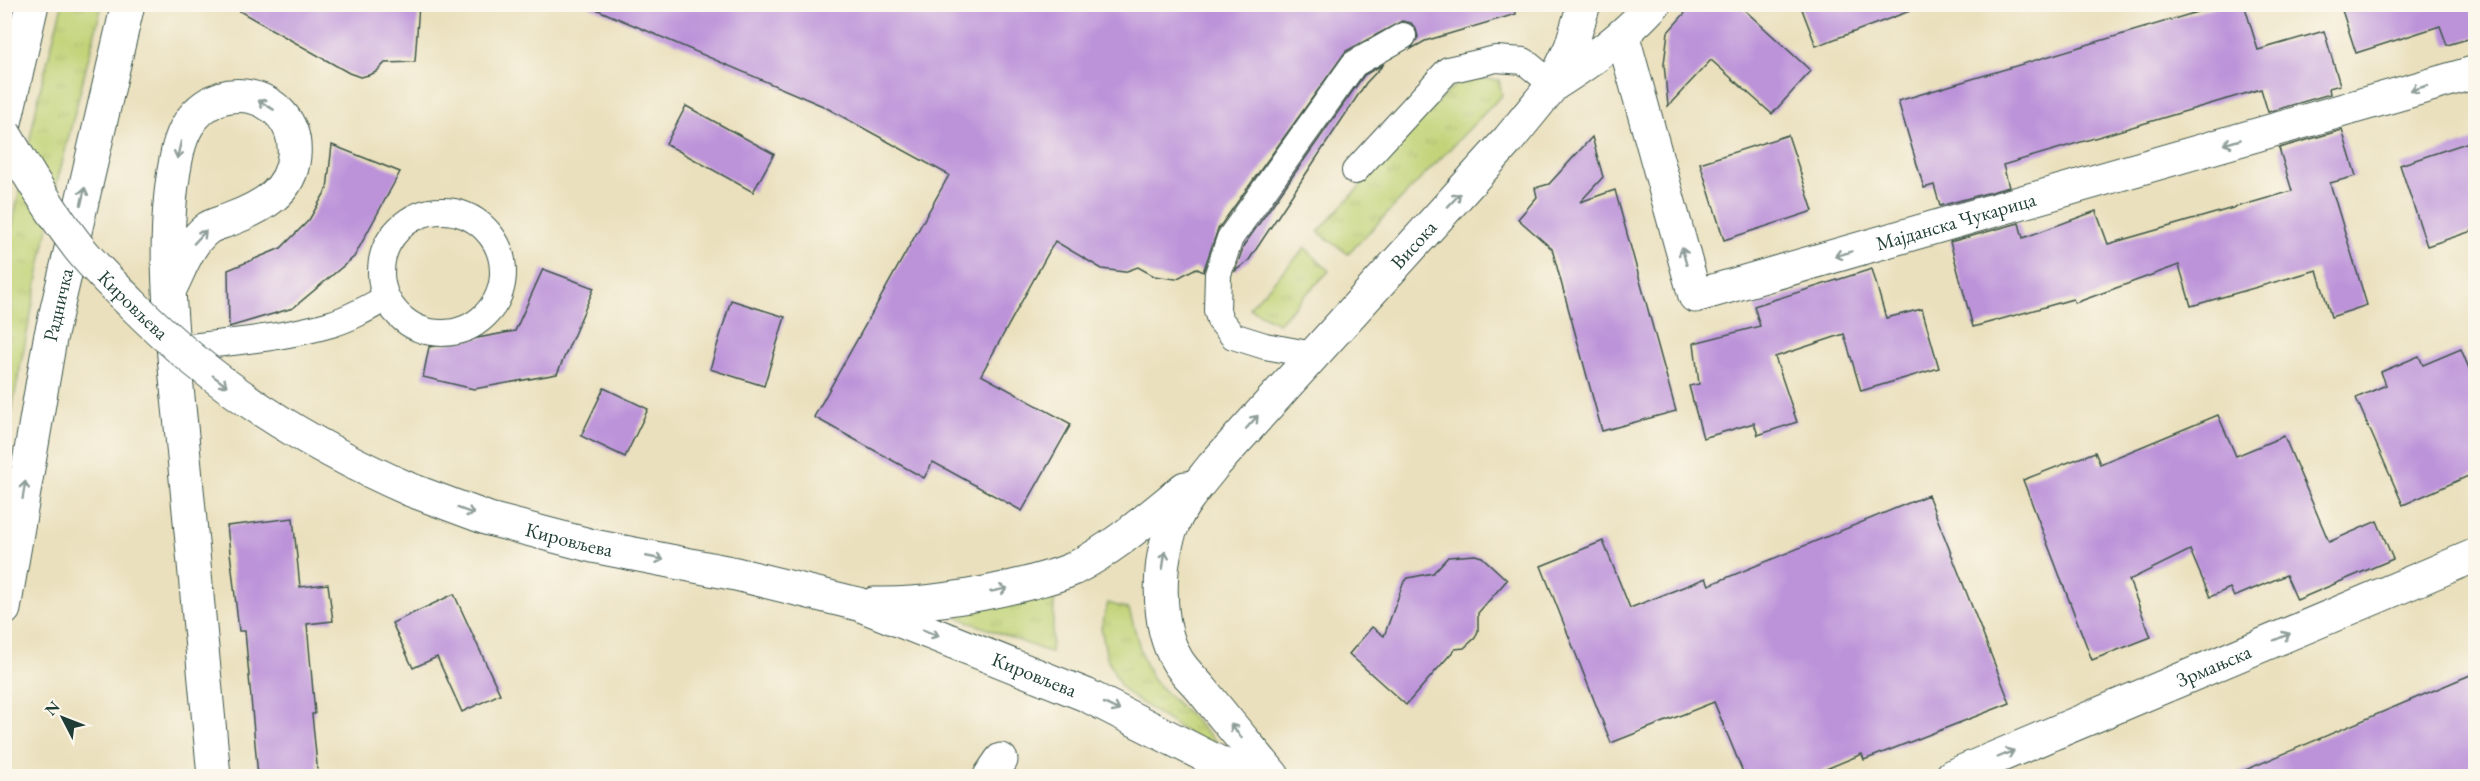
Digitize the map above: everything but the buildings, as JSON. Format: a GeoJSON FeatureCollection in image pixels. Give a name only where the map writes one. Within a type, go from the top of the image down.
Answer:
{"type":"FeatureCollection","features":[{"type":"Feature","properties":{"kind":"main road"},"geometry":{"type":"LineString","coordinates":[[4,127],[32,4]]}},
{"type":"Feature","properties":{"kind":"main road","name":"Радничка"},"geometry":{"type":"LineString","coordinates":[[4,609],[50,339],[128,4]]}},
{"type":"Feature","properties":{"kind":"main road","name":"Висока"},"geometry":{"type":"LineString","coordinates":[[1213,466],[1509,139],[1553,85],[1571,47],[1584,4]]}},
{"type":"Feature","properties":{"kind":"main road"},"geometry":{"type":"LineString","coordinates":[[1553,85],[1596,58],[1623,37],[1654,4]]}},
{"type":"Feature","properties":{"kind":"main road","name":"Мајданска Чукарица"},"geometry":{"type":"LineString","coordinates":[[1623,37],[1695,296],[2475,72]]}},
{"type":"Feature","properties":{"kind":"main road"},"geometry":{"type":"LineString","coordinates":[[171,287],[187,253],[209,227],[256,209],[272,199],[285,185],[293,168],[295,148],[290,130],[280,114],[264,102],[246,96],[227,96],[208,102],[184,129],[172,188],[169,230],[171,287],[174,349],[214,777]]}},
{"type":"Feature","properties":{"kind":"main road","name":"Кировљева"},"geometry":{"type":"LineString","coordinates":[[4,133],[38,189],[79,248],[106,279],[160,332],[221,383],[295,433],[353,465],[411,490],[500,522],[593,546],[794,586],[858,604],[1086,694],[1245,777]]}},
{"type":"Feature","properties":{"kind":"main road"},"geometry":{"type":"LineString","coordinates":[[858,604],[909,604],[954,600],[1072,570],[1127,535],[1213,466]]}},
{"type":"Feature","properties":{"kind":"main road"},"geometry":{"type":"LineString","coordinates":[[1213,466],[1188,497],[1173,523],[1165,551],[1162,608],[1166,634],[1177,660],[1273,777]]}},
{"type":"Feature","properties":{"kind":"main road","name":"Зрмањска"},"geometry":{"type":"LineString","coordinates":[[1952,777],[2475,555]]}},
{"type":"Feature","properties":{"kind":"lane"},"geometry":{"type":"LineString","coordinates":[[1313,355],[1265,346],[1233,336],[1220,320],[1218,274],[1230,238],[1354,64],[1403,36]]}},
{"type":"Feature","properties":{"kind":"lane"},"geometry":{"type":"LineString","coordinates":[[1355,171],[1448,70],[1496,59],[1524,61],[1553,85]]}},
{"type":"Feature","properties":{"kind":"lane"},"geometry":{"type":"LineString","coordinates":[[445,210],[465,215],[483,226],[496,242],[503,261],[503,280],[498,299],[486,315],[470,327],[451,333],[431,333],[413,327],[397,315],[386,298],[381,278],[382,257],[391,238],[405,223],[424,213],[445,210]]}},
{"type":"Feature","properties":{"kind":"lane"},"geometry":{"type":"LineString","coordinates":[[174,349],[271,337],[331,324],[359,313],[386,298]]}},
{"type":"Feature","properties":{"kind":"green space"},"geometry":{"type":"Polygon","coordinates":[[[62,5],[102,5],[56,187],[5,444],[5,350],[11,307],[7,252],[40,90],[62,5]]]}},
{"type":"Feature","properties":{"kind":"green space"},"geometry":{"type":"Polygon","coordinates":[[[1467,77],[1499,80],[1502,95],[1348,254],[1318,232],[1447,92],[1467,77]]]}},
{"type":"Feature","properties":{"kind":"green space"},"geometry":{"type":"Polygon","coordinates":[[[1305,248],[1329,271],[1278,323],[1249,308],[1305,248]]]}},
{"type":"Feature","properties":{"kind":"green space"},"geometry":{"type":"Polygon","coordinates":[[[1055,591],[1051,653],[951,615],[1055,591]]]}},
{"type":"Feature","properties":{"kind":"green space"},"geometry":{"type":"Polygon","coordinates":[[[1108,603],[1129,609],[1143,659],[1153,680],[1225,750],[1221,755],[1135,699],[1121,687],[1107,658],[1101,628],[1108,603]]]}}]}
